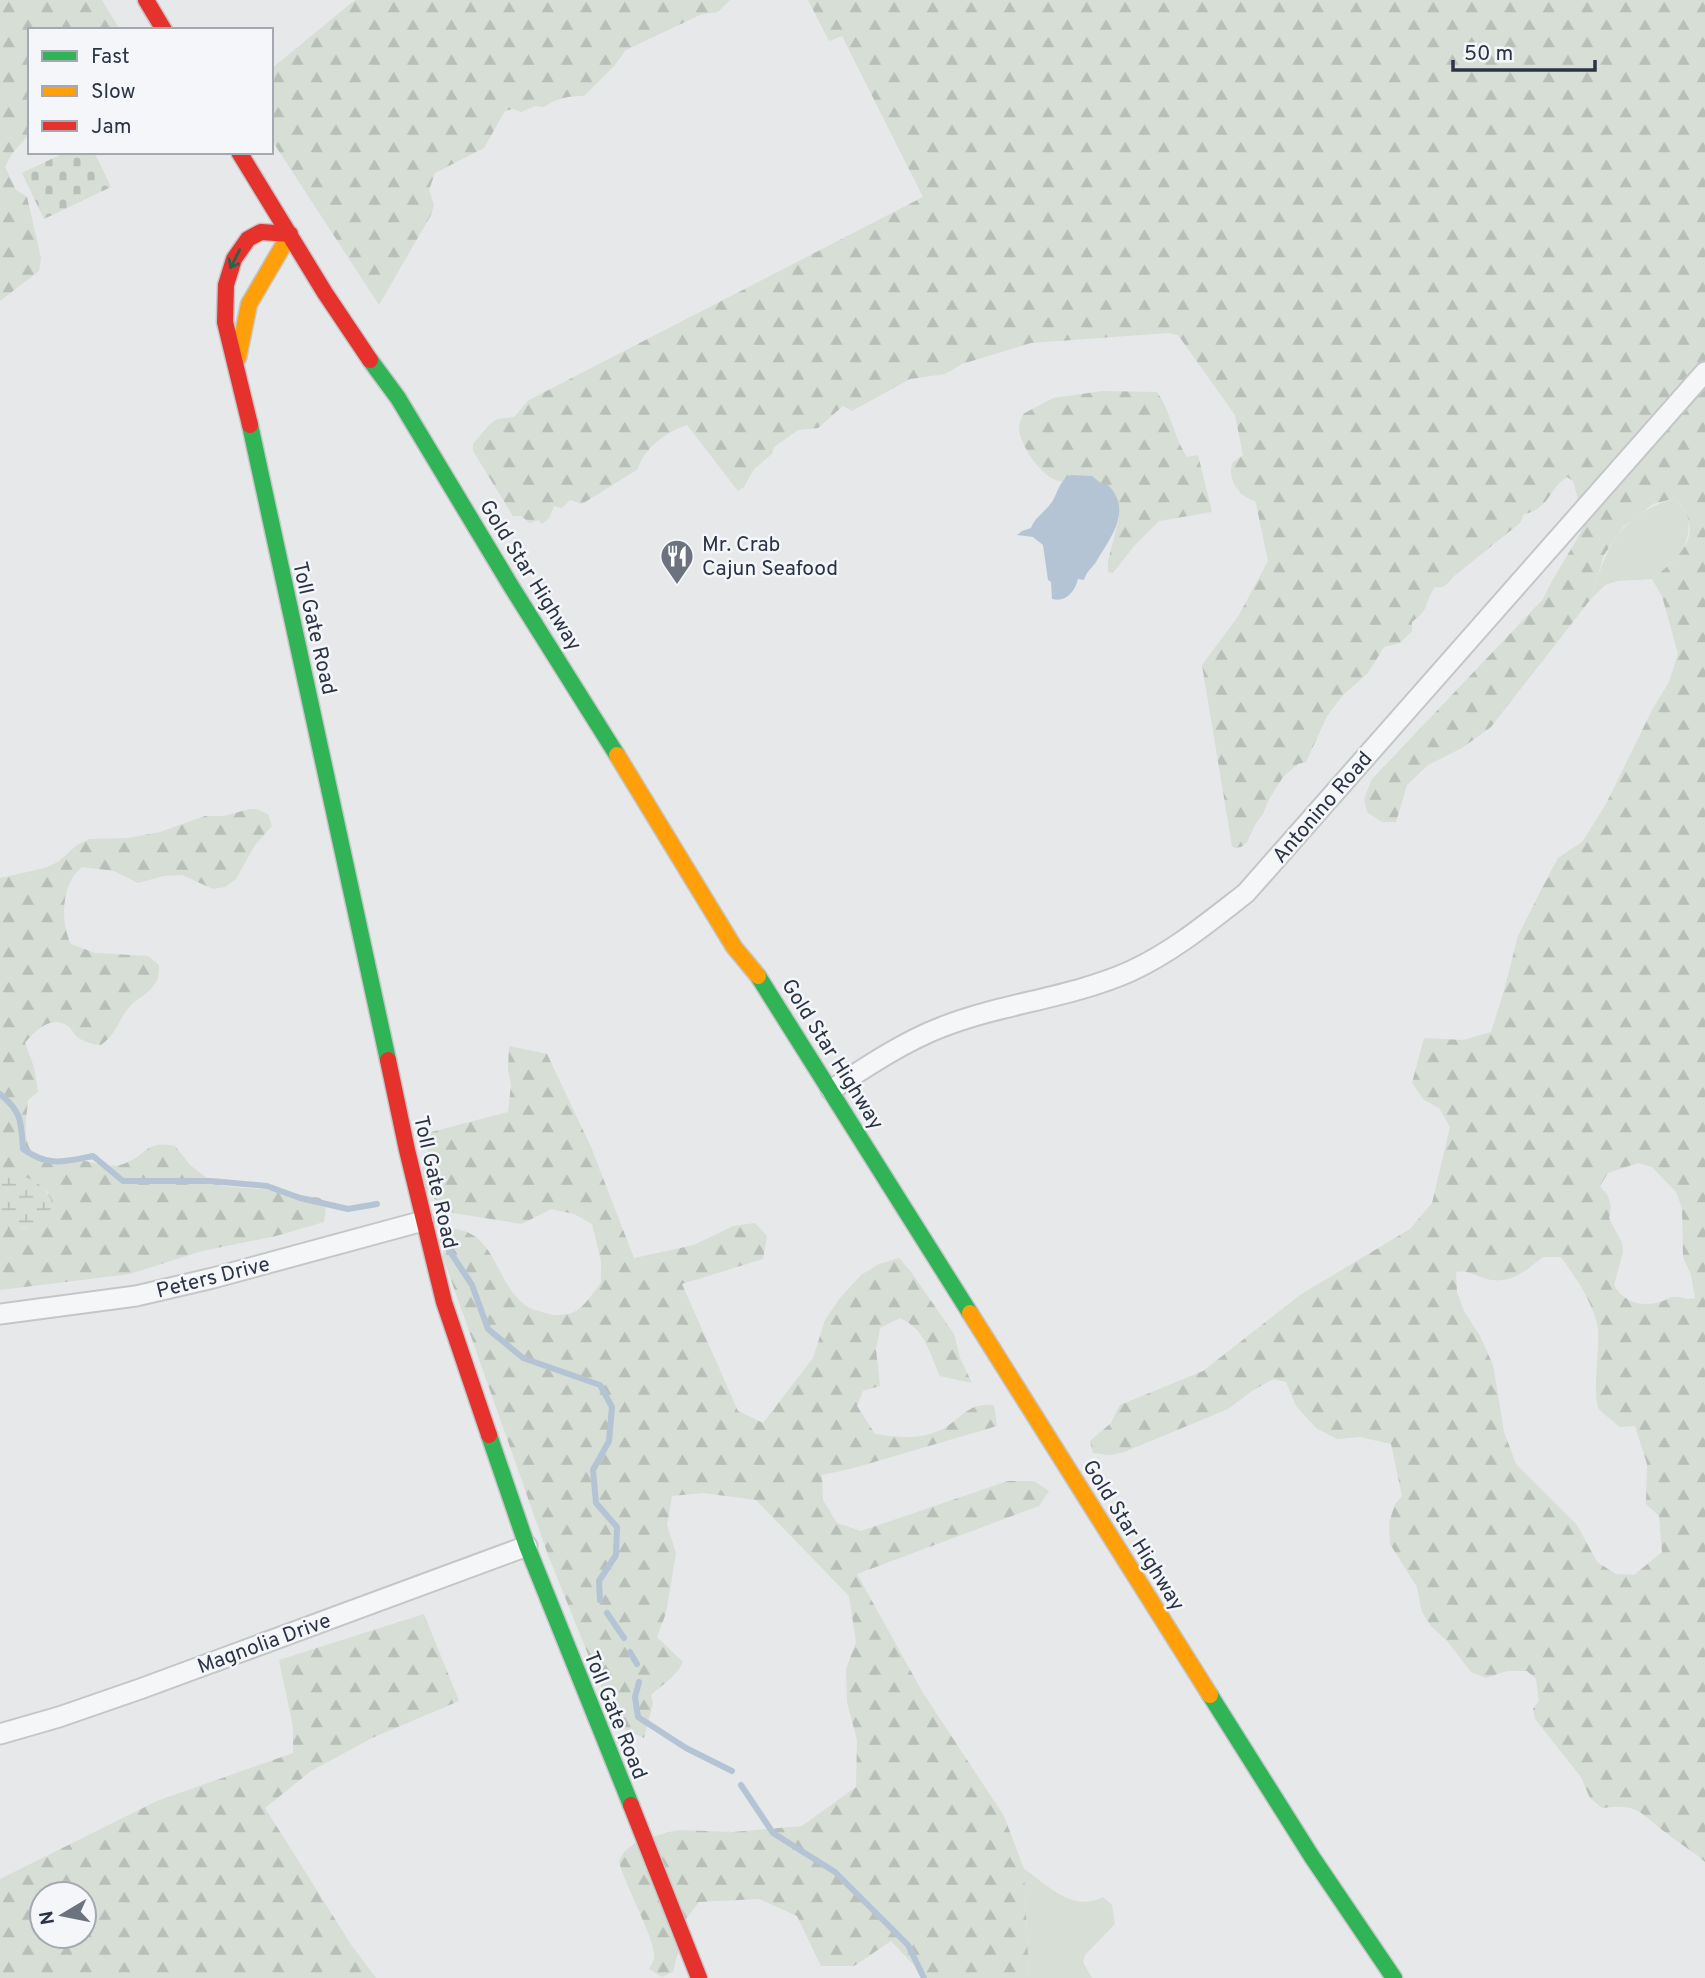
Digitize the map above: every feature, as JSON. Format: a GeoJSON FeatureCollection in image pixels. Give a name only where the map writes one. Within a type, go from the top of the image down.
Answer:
{"type":"FeatureCollection","features":[{"type":"Feature","properties":{"kind":"main road"},"geometry":{"type":"LineString","coordinates":[[146,0],[163,28]]}},
{"type":"Feature","properties":{"kind":"main road","name":"Gold Star Highway"},"geometry":{"type":"LineString","coordinates":[[240,154],[359,345],[398,398],[734,947],[766,986],[1312,1857],[1394,1978]]}},
{"type":"Feature","properties":{"kind":"main road","name":"Toll Gate Road"},"geometry":{"type":"LineString","coordinates":[[237,364],[249,304],[290,234],[259,232],[247,239],[231,262],[224,294],[224,320],[237,364],[423,1221],[464,1364],[527,1546],[699,1978]]}},
{"type":"Feature","properties":{"kind":"street","name":"Antonino Road"},"geometry":{"type":"LineString","coordinates":[[831,1090],[879,1059],[942,1027],[1074,991],[1132,971],[1191,937],[1246,893],[1705,372]]}},
{"type":"Feature","properties":{"kind":"street","name":"Peters Drive"},"geometry":{"type":"LineString","coordinates":[[0,1314],[136,1296],[423,1221]]}},
{"type":"Feature","properties":{"kind":"street","name":"Magnolia Drive"},"geometry":{"type":"LineString","coordinates":[[0,1734],[140,1689],[527,1546]]}},
{"type":"Feature","properties":{"kind":"green space"},"geometry":{"type":"Polygon","coordinates":[[[0,0],[102,0],[119,28],[28,28],[28,135],[11,155],[5,167],[16,190],[27,197],[41,258],[39,271],[0,301],[0,0]]]}},
{"type":"Feature","properties":{"kind":"green space"},"geometry":{"type":"Polygon","coordinates":[[[355,0],[730,0],[718,12],[702,14],[626,50],[584,96],[563,98],[544,107],[535,106],[521,112],[513,109],[505,111],[484,148],[435,173],[429,190],[434,205],[431,215],[379,305],[273,142],[273,67],[355,0]]]}},
{"type":"Feature","properties":{"kind":"green space"},"geometry":{"type":"Polygon","coordinates":[[[808,0],[1705,0],[1705,1862],[1643,1814],[1631,1808],[1602,1808],[1590,1798],[1581,1777],[1535,1719],[1533,1709],[1539,1701],[1536,1679],[1527,1671],[1507,1671],[1486,1678],[1471,1672],[1447,1641],[1431,1626],[1422,1612],[1417,1587],[1390,1544],[1389,1523],[1395,1504],[1402,1496],[1391,1444],[1360,1437],[1337,1439],[1316,1428],[1296,1406],[1286,1382],[1273,1379],[1228,1409],[1124,1452],[1110,1455],[1093,1453],[1090,1441],[1111,1423],[1120,1405],[1203,1371],[1300,1295],[1410,1229],[1432,1203],[1450,1127],[1439,1108],[1424,1100],[1412,1083],[1424,1038],[1463,1040],[1491,1032],[1518,936],[1542,888],[1558,858],[1582,842],[1606,804],[1652,710],[1669,682],[1678,654],[1662,596],[1652,579],[1674,560],[1685,545],[1690,528],[1686,513],[1676,498],[1653,504],[1624,526],[1604,555],[1590,600],[1491,727],[1462,748],[1428,765],[1407,785],[1396,822],[1382,822],[1367,812],[1364,799],[1372,779],[1543,599],[1580,534],[1585,524],[1573,481],[1567,477],[1539,508],[1524,514],[1520,523],[1445,585],[1435,587],[1425,609],[1412,622],[1412,631],[1400,643],[1384,647],[1368,673],[1343,695],[1327,716],[1306,762],[1298,764],[1283,777],[1247,842],[1235,848],[1232,846],[1202,665],[1239,615],[1268,561],[1255,501],[1239,491],[1231,474],[1233,462],[1243,455],[1235,415],[1178,335],[1168,333],[1031,343],[962,364],[945,374],[910,379],[852,411],[843,406],[818,428],[798,430],[774,447],[772,454],[754,469],[744,487],[738,491],[687,425],[657,442],[645,454],[638,469],[582,504],[570,500],[562,508],[554,506],[549,518],[542,524],[538,520],[530,523],[521,516],[513,516],[473,451],[473,444],[489,425],[497,419],[514,417],[529,400],[923,197],[842,36],[829,41],[808,0]],[[1638,1163],[1608,1173],[1600,1186],[1608,1196],[1611,1206],[1609,1218],[1622,1243],[1623,1252],[1614,1285],[1623,1296],[1641,1304],[1656,1303],[1672,1297],[1695,1298],[1691,1275],[1683,1257],[1682,1208],[1676,1192],[1652,1167],[1638,1163]],[[1543,1257],[1520,1274],[1507,1279],[1493,1280],[1466,1272],[1456,1272],[1457,1292],[1464,1311],[1480,1336],[1493,1365],[1504,1432],[1516,1464],[1577,1525],[1597,1562],[1616,1574],[1634,1575],[1662,1552],[1659,1516],[1646,1504],[1647,1464],[1635,1426],[1619,1427],[1599,1409],[1596,1394],[1598,1328],[1588,1300],[1561,1257],[1543,1257]]]}},
{"type":"Feature","properties":{"kind":"green space"},"geometry":{"type":"Polygon","coordinates":[[[62,154],[95,154],[111,187],[44,219],[22,173],[62,154]]]}},
{"type":"Feature","properties":{"kind":"green space"},"geometry":{"type":"Polygon","coordinates":[[[1103,391],[1157,392],[1187,457],[1198,455],[1212,512],[1159,521],[1113,573],[1108,572],[1108,561],[1119,518],[1102,484],[1090,479],[1065,482],[1052,479],[1033,460],[1019,430],[1023,414],[1053,398],[1103,391]]]}},
{"type":"Feature","properties":{"kind":"green space"},"geometry":{"type":"Polygon","coordinates":[[[1676,498],[1689,518],[1688,534],[1682,553],[1652,579],[1617,581],[1605,585],[1590,600],[1609,549],[1628,524],[1656,505],[1676,498]]]}},
{"type":"Feature","properties":{"kind":"green space"},"geometry":{"type":"Polygon","coordinates":[[[250,809],[268,814],[272,826],[255,845],[236,879],[225,887],[213,889],[182,875],[164,876],[138,883],[114,871],[82,867],[75,874],[64,903],[65,925],[71,944],[95,953],[148,956],[159,965],[158,976],[151,989],[131,1005],[101,1045],[84,1041],[68,1026],[56,1022],[38,1029],[29,1038],[25,1043],[34,1067],[38,1092],[28,1100],[26,1138],[29,1147],[41,1158],[55,1161],[79,1160],[108,1166],[126,1163],[158,1145],[175,1146],[190,1165],[211,1181],[223,1186],[320,1198],[325,1206],[324,1222],[276,1236],[202,1251],[130,1274],[0,1290],[0,1229],[26,1229],[49,1193],[38,1184],[26,1180],[0,1178],[0,878],[45,868],[58,862],[77,845],[89,839],[128,838],[160,832],[205,816],[224,816],[250,809]]]}},
{"type":"Feature","properties":{"kind":"green space"},"geometry":{"type":"Polygon","coordinates":[[[509,1046],[547,1054],[591,1147],[634,1258],[694,1245],[733,1226],[755,1223],[767,1236],[763,1259],[682,1284],[738,1411],[763,1423],[813,1358],[825,1320],[840,1298],[861,1275],[879,1264],[899,1258],[954,1334],[960,1358],[972,1383],[940,1376],[921,1335],[900,1318],[880,1328],[876,1349],[880,1386],[863,1391],[857,1406],[875,1434],[906,1437],[928,1435],[944,1428],[969,1410],[984,1405],[994,1405],[997,1426],[822,1475],[823,1500],[837,1523],[861,1531],[1008,1481],[1034,1481],[1049,1491],[1039,1506],[857,1574],[923,1693],[1004,1816],[1024,1869],[1029,1978],[926,1978],[891,1941],[854,1966],[821,1966],[797,1916],[759,1899],[699,1902],[686,1919],[673,1972],[662,1977],[649,1969],[654,1959],[654,1951],[619,1861],[624,1852],[635,1843],[678,1830],[733,1832],[802,1826],[856,1787],[857,1740],[847,1702],[846,1669],[856,1642],[849,1596],[756,1500],[703,1493],[672,1496],[667,1525],[676,1553],[666,1613],[657,1637],[683,1662],[673,1676],[651,1695],[653,1703],[644,1738],[624,1729],[608,1704],[548,1555],[443,1257],[444,1229],[461,1230],[484,1245],[514,1295],[525,1305],[549,1314],[569,1314],[583,1306],[601,1283],[601,1261],[592,1224],[574,1214],[551,1209],[522,1224],[453,1213],[426,1192],[422,1168],[428,1152],[424,1134],[508,1112],[511,1085],[508,1070],[509,1046]]]}},
{"type":"Feature","properties":{"kind":"green space"},"geometry":{"type":"Polygon","coordinates":[[[0,1178],[28,1178],[44,1188],[53,1205],[43,1220],[31,1227],[0,1229],[0,1178]]]}},
{"type":"Feature","properties":{"kind":"green space"},"geometry":{"type":"Polygon","coordinates":[[[424,1614],[459,1701],[372,1738],[311,1771],[265,1808],[352,1946],[376,1978],[0,1978],[0,1879],[157,1801],[293,1753],[293,1727],[279,1660],[424,1614]]]}},
{"type":"Feature","properties":{"kind":"green space"},"geometry":{"type":"Polygon","coordinates":[[[1024,1869],[1061,1895],[1081,1902],[1103,1897],[1112,1905],[1115,1924],[1085,1955],[1083,1962],[1092,1978],[1029,1978],[1024,1869]]]}},
{"type":"Feature","properties":{"kind":"water"},"geometry":{"type":"Polygon","coordinates":[[[1071,475],[1092,476],[1102,484],[1107,484],[1119,504],[1119,514],[1113,534],[1084,580],[1078,579],[1075,588],[1066,598],[1057,600],[1052,599],[1043,545],[1033,537],[1017,535],[1031,528],[1052,502],[1061,484],[1071,475]]]}},
{"type":"Feature","properties":{"kind":"waterway"},"geometry":{"type":"LineString","coordinates":[[0,1094],[13,1106],[19,1118],[23,1149],[41,1159],[56,1162],[93,1156],[123,1181],[211,1181],[267,1186],[300,1198],[348,1209],[377,1204]]}},
{"type":"Feature","properties":{"kind":"waterway"},"geometry":{"type":"LineString","coordinates":[[443,1241],[472,1285],[488,1329],[523,1358],[600,1385],[612,1407],[609,1441],[593,1470],[596,1503],[617,1527],[616,1555],[599,1581],[600,1600]]}},
{"type":"Feature","properties":{"kind":"waterway"},"geometry":{"type":"LineString","coordinates":[[607,1613],[624,1638]]}},
{"type":"Feature","properties":{"kind":"waterway"},"geometry":{"type":"LineString","coordinates":[[630,1652],[637,1664]]}},
{"type":"Feature","properties":{"kind":"waterway"},"geometry":{"type":"LineString","coordinates":[[639,1682],[635,1697],[638,1717],[686,1748],[732,1771]]}},
{"type":"Feature","properties":{"kind":"waterway"},"geometry":{"type":"LineString","coordinates":[[741,1785],[773,1833],[835,1872],[908,1945],[924,1978]]}},
{"type":"Feature","properties":{"kind":"traffic: fast"},"geometry":{"type":"LineString","coordinates":[[370,360],[398,398],[617,755]]}},
{"type":"Feature","properties":{"kind":"traffic: fast"},"geometry":{"type":"LineString","coordinates":[[250,425],[388,1060]]}},
{"type":"Feature","properties":{"kind":"traffic: fast"},"geometry":{"type":"LineString","coordinates":[[758,976],[970,1313]]}},
{"type":"Feature","properties":{"kind":"traffic: fast"},"geometry":{"type":"LineString","coordinates":[[489,1435],[527,1546],[631,1805]]}},
{"type":"Feature","properties":{"kind":"traffic: fast"},"geometry":{"type":"LineString","coordinates":[[1210,1695],[1312,1857],[1394,1978]]}},
{"type":"Feature","properties":{"kind":"traffic: slow"},"geometry":{"type":"LineString","coordinates":[[238,358],[249,304],[290,234]]}},
{"type":"Feature","properties":{"kind":"traffic: slow"},"geometry":{"type":"LineString","coordinates":[[617,755],[734,947],[758,976]]}},
{"type":"Feature","properties":{"kind":"traffic: slow"},"geometry":{"type":"LineString","coordinates":[[970,1313],[1210,1695]]}},
{"type":"Feature","properties":{"kind":"traffic: jam"},"geometry":{"type":"LineString","coordinates":[[146,0],[163,28]]}},
{"type":"Feature","properties":{"kind":"traffic: jam"},"geometry":{"type":"LineString","coordinates":[[240,154],[325,293],[370,360]]}},
{"type":"Feature","properties":{"kind":"traffic: jam"},"geometry":{"type":"LineString","coordinates":[[250,425],[225,322],[226,285],[234,259],[248,239],[261,232],[290,234]]}},
{"type":"Feature","properties":{"kind":"traffic: jam"},"geometry":{"type":"LineString","coordinates":[[388,1060],[444,1302],[489,1435]]}},
{"type":"Feature","properties":{"kind":"traffic: jam"},"geometry":{"type":"LineString","coordinates":[[631,1805],[699,1978]]}},
{"type":"Feature","properties":{"kind":"place","name":"Mr. Crab Cajun Seafood"},"geometry":{"type":"Point","coordinates":[677,586]}}]}
